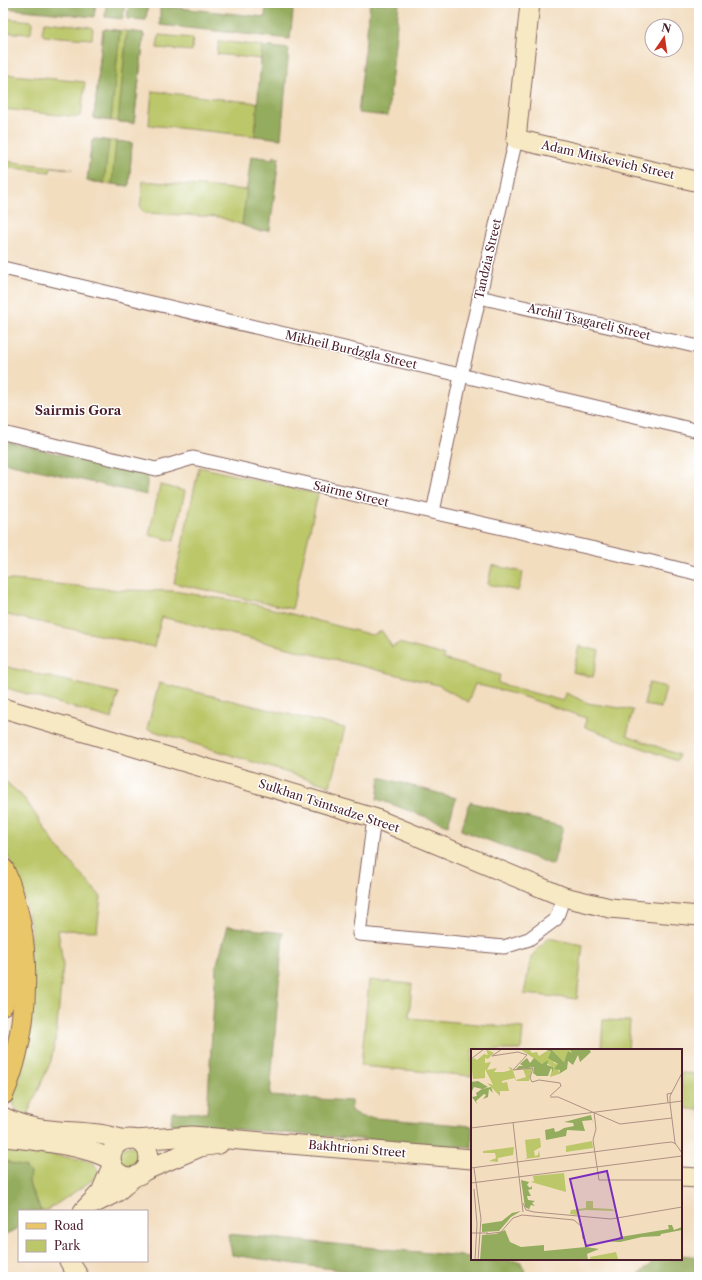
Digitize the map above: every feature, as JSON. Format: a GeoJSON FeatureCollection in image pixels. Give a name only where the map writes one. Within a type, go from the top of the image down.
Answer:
{"type":"FeatureCollection","features":[{"type":"Feature","properties":{"kind":"main road","name":"Tandzia Street"},"geometry":{"type":"LineString","coordinates":[[516,139],[530,3]]}},
{"type":"Feature","properties":{"kind":"main road","name":"Adam Mitskevich Street"},"geometry":{"type":"LineString","coordinates":[[516,139],[699,182]]}},
{"type":"Feature","properties":{"kind":"main road","name":"Sulkhan Tsintsadze Street"},"geometry":{"type":"LineString","coordinates":[[3,708],[374,818],[564,897],[610,908],[699,916]]}},
{"type":"Feature","properties":{"kind":"main road"},"geometry":{"type":"LineString","coordinates":[[3,869],[17,908],[24,949],[25,973],[22,1015],[16,1055],[5,1083]]}},
{"type":"Feature","properties":{"kind":"main road"},"geometry":{"type":"LineString","coordinates":[[3,912],[8,948],[8,977],[3,1004]]}},
{"type":"Feature","properties":{"kind":"main road","name":"Bakhtrioni Street"},"geometry":{"type":"LineString","coordinates":[[3,1118],[27,1127],[49,1132],[98,1134],[130,1140],[192,1136],[471,1159]]}},
{"type":"Feature","properties":{"kind":"main road"},"geometry":{"type":"LineString","coordinates":[[3,1137],[102,1154],[112,1163],[119,1174],[124,1176],[140,1173],[149,1160],[147,1150],[140,1142],[130,1140],[120,1142],[113,1149],[112,1163],[101,1192],[86,1208]]}},
{"type":"Feature","properties":{"kind":"main road","name":"Bakhtrioni Street"},"geometry":{"type":"LineString","coordinates":[[86,1208],[117,1192],[140,1173],[200,1147],[242,1141]]}},
{"type":"Feature","properties":{"kind":"main road"},"geometry":{"type":"LineString","coordinates":[[682,1177],[699,1178]]}},
{"type":"Feature","properties":{"kind":"main road"},"geometry":{"type":"LineString","coordinates":[[71,1262],[79,1277]]}},
{"type":"Feature","properties":{"kind":"street","name":"Tandzia Street"},"geometry":{"type":"LineString","coordinates":[[433,512],[461,376],[516,139]]}},
{"type":"Feature","properties":{"kind":"street","name":"Mikheil Burdzgla Street"},"geometry":{"type":"LineString","coordinates":[[3,268],[699,431]]}},
{"type":"Feature","properties":{"kind":"street","name":"Archil Tsagareli Street"},"geometry":{"type":"LineString","coordinates":[[479,297],[699,347]]}},
{"type":"Feature","properties":{"kind":"street","name":"Sairme Street"},"geometry":{"type":"LineString","coordinates":[[3,433],[156,469],[193,458],[699,574]]}},
{"type":"Feature","properties":{"kind":"street"},"geometry":{"type":"LineString","coordinates":[[374,818],[359,934],[504,947],[529,939],[556,919],[564,897]]}},
{"type":"Feature","properties":{"kind":"green space"},"geometry":{"type":"Polygon","coordinates":[[[3,3],[96,3],[94,17],[3,8],[3,3]]]}},
{"type":"Feature","properties":{"kind":"green space"},"geometry":{"type":"Polygon","coordinates":[[[106,3],[125,3],[123,19],[105,17],[106,3]]]}},
{"type":"Feature","properties":{"kind":"green space"},"geometry":{"type":"Polygon","coordinates":[[[129,3],[148,3],[146,20],[127,19],[129,3]]]}},
{"type":"Feature","properties":{"kind":"green space"},"geometry":{"type":"Polygon","coordinates":[[[266,3],[294,3],[290,39],[160,25],[160,6],[265,17],[266,3]]]}},
{"type":"Feature","properties":{"kind":"green space"},"geometry":{"type":"Polygon","coordinates":[[[370,3],[399,3],[388,116],[358,113],[370,3]]]}},
{"type":"Feature","properties":{"kind":"green space"},"geometry":{"type":"Polygon","coordinates":[[[3,18],[31,21],[31,33],[3,32],[3,18]]]}},
{"type":"Feature","properties":{"kind":"green space"},"geometry":{"type":"Polygon","coordinates":[[[44,23],[91,27],[93,29],[92,39],[44,36],[42,33],[44,23]]]}},
{"type":"Feature","properties":{"kind":"green space"},"geometry":{"type":"Polygon","coordinates":[[[106,29],[143,33],[144,36],[134,123],[94,118],[103,30],[106,29]]]}},
{"type":"Feature","properties":{"kind":"green space"},"geometry":{"type":"Polygon","coordinates":[[[103,30],[120,31],[111,121],[94,118],[103,30]]]}},
{"type":"Feature","properties":{"kind":"green space"},"geometry":{"type":"Polygon","coordinates":[[[127,31],[143,33],[144,36],[134,123],[118,122],[127,31]]]}},
{"type":"Feature","properties":{"kind":"green space"},"geometry":{"type":"Polygon","coordinates":[[[159,35],[193,38],[192,51],[157,48],[159,35]]]}},
{"type":"Feature","properties":{"kind":"green space"},"geometry":{"type":"Polygon","coordinates":[[[219,41],[262,46],[261,59],[217,54],[219,41]]]}},
{"type":"Feature","properties":{"kind":"green space"},"geometry":{"type":"Polygon","coordinates":[[[262,46],[289,49],[281,139],[255,136],[262,46]]]}},
{"type":"Feature","properties":{"kind":"green space"},"geometry":{"type":"Polygon","coordinates":[[[3,74],[85,82],[81,115],[78,117],[3,109],[3,74]]]}},
{"type":"Feature","properties":{"kind":"green space"},"geometry":{"type":"Polygon","coordinates":[[[152,91],[258,103],[255,136],[149,125],[152,91]]]}},
{"type":"Feature","properties":{"kind":"green space"},"geometry":{"type":"Polygon","coordinates":[[[94,139],[132,143],[129,186],[87,181],[92,141],[94,139]]]}},
{"type":"Feature","properties":{"kind":"green space"},"geometry":{"type":"Polygon","coordinates":[[[94,139],[109,141],[104,183],[87,181],[92,141],[94,139]]]}},
{"type":"Feature","properties":{"kind":"green space"},"geometry":{"type":"Polygon","coordinates":[[[116,141],[132,143],[129,186],[112,184],[116,141]]]}},
{"type":"Feature","properties":{"kind":"green space"},"geometry":{"type":"Polygon","coordinates":[[[251,156],[274,159],[274,156],[279,157],[270,230],[258,231],[242,225],[251,156]]]}},
{"type":"Feature","properties":{"kind":"green space"},"geometry":{"type":"Polygon","coordinates":[[[3,161],[73,169],[51,167],[50,172],[3,167],[3,161]]]}},
{"type":"Feature","properties":{"kind":"green space"},"geometry":{"type":"Polygon","coordinates":[[[143,181],[247,190],[242,225],[219,217],[145,213],[140,208],[143,181]]]}},
{"type":"Feature","properties":{"kind":"green space"},"geometry":{"type":"Polygon","coordinates":[[[3,441],[147,474],[147,495],[3,462],[3,441]]]}},
{"type":"Feature","properties":{"kind":"green space"},"geometry":{"type":"Polygon","coordinates":[[[199,467],[318,494],[292,609],[174,583],[199,467]]]}},
{"type":"Feature","properties":{"kind":"green space"},"geometry":{"type":"Polygon","coordinates":[[[160,485],[185,491],[174,541],[149,535],[160,485]]]}},
{"type":"Feature","properties":{"kind":"green space"},"geometry":{"type":"Polygon","coordinates":[[[492,565],[523,572],[518,591],[488,584],[492,565]]]}},
{"type":"Feature","properties":{"kind":"green space"},"geometry":{"type":"Polygon","coordinates":[[[3,579],[119,590],[173,591],[250,603],[372,635],[382,631],[392,647],[399,643],[444,655],[443,659],[500,675],[498,683],[563,701],[566,693],[588,703],[633,710],[627,735],[679,755],[677,761],[585,727],[586,718],[518,695],[475,684],[468,702],[438,685],[162,617],[154,647],[3,614],[3,579]]]}},
{"type":"Feature","properties":{"kind":"green space"},"geometry":{"type":"Polygon","coordinates":[[[579,646],[599,651],[593,677],[573,672],[579,646]]]}},
{"type":"Feature","properties":{"kind":"green space"},"geometry":{"type":"Polygon","coordinates":[[[3,666],[118,693],[112,719],[3,687],[3,666]]]}},
{"type":"Feature","properties":{"kind":"green space"},"geometry":{"type":"Polygon","coordinates":[[[159,683],[345,728],[330,786],[147,729],[159,683]]]}},
{"type":"Feature","properties":{"kind":"green space"},"geometry":{"type":"Polygon","coordinates":[[[649,683],[666,687],[661,708],[644,705],[649,683]]]}},
{"type":"Feature","properties":{"kind":"green space"},"geometry":{"type":"Polygon","coordinates":[[[380,777],[456,798],[448,825],[377,799],[380,777]]]}},
{"type":"Feature","properties":{"kind":"green space"},"geometry":{"type":"Polygon","coordinates":[[[3,779],[25,799],[55,844],[101,897],[97,931],[58,930],[63,965],[56,1037],[51,1061],[27,1115],[23,1116],[15,1109],[12,1097],[31,930],[23,891],[10,860],[3,848],[3,779]]]}},
{"type":"Feature","properties":{"kind":"green space"},"geometry":{"type":"Polygon","coordinates":[[[470,802],[563,827],[553,865],[461,830],[470,802]]]}},
{"type":"Feature","properties":{"kind":"green space"},"geometry":{"type":"Polygon","coordinates":[[[228,926],[283,933],[270,1096],[351,1101],[351,1111],[362,1117],[471,1126],[471,1148],[171,1124],[172,1112],[207,1113],[216,967],[228,926]]]}},
{"type":"Feature","properties":{"kind":"green space"},"geometry":{"type":"Polygon","coordinates":[[[548,938],[583,945],[577,999],[524,994],[531,957],[548,938]]]}},
{"type":"Feature","properties":{"kind":"green space"},"geometry":{"type":"Polygon","coordinates":[[[369,980],[412,984],[409,1018],[523,1028],[521,1049],[471,1049],[471,1076],[361,1066],[369,980]]]}},
{"type":"Feature","properties":{"kind":"green space"},"geometry":{"type":"Polygon","coordinates":[[[603,1020],[630,1021],[628,1049],[601,1049],[603,1020]]]}},
{"type":"Feature","properties":{"kind":"green space"},"geometry":{"type":"Polygon","coordinates":[[[682,1073],[699,1074],[699,1110],[682,1108],[682,1073]]]}},
{"type":"Feature","properties":{"kind":"green space"},"geometry":{"type":"Polygon","coordinates":[[[130,1146],[138,1150],[142,1158],[138,1166],[130,1170],[122,1166],[118,1158],[122,1150],[130,1146]]]}},
{"type":"Feature","properties":{"kind":"green space"},"geometry":{"type":"Polygon","coordinates":[[[3,1147],[92,1161],[99,1171],[97,1177],[48,1210],[41,1210],[27,1181],[8,1161],[3,1161],[3,1147]]]}},
{"type":"Feature","properties":{"kind":"green space"},"geometry":{"type":"Polygon","coordinates":[[[3,1161],[25,1167],[30,1173],[30,1187],[41,1210],[18,1210],[18,1228],[3,1237],[3,1161]]]}},
{"type":"Feature","properties":{"kind":"green space"},"geometry":{"type":"Polygon","coordinates":[[[228,1234],[471,1257],[471,1260],[520,1261],[528,1277],[389,1277],[232,1255],[228,1234]]]}},
{"type":"Feature","properties":{"kind":"green space"},"geometry":{"type":"Polygon","coordinates":[[[682,1255],[699,1257],[699,1277],[636,1277],[655,1260],[682,1260],[682,1255]]]}},
{"type":"Feature","properties":{"kind":"district","name":"Sairmis Gora"},"geometry":{"type":"Point","coordinates":[78,410]}}]}
